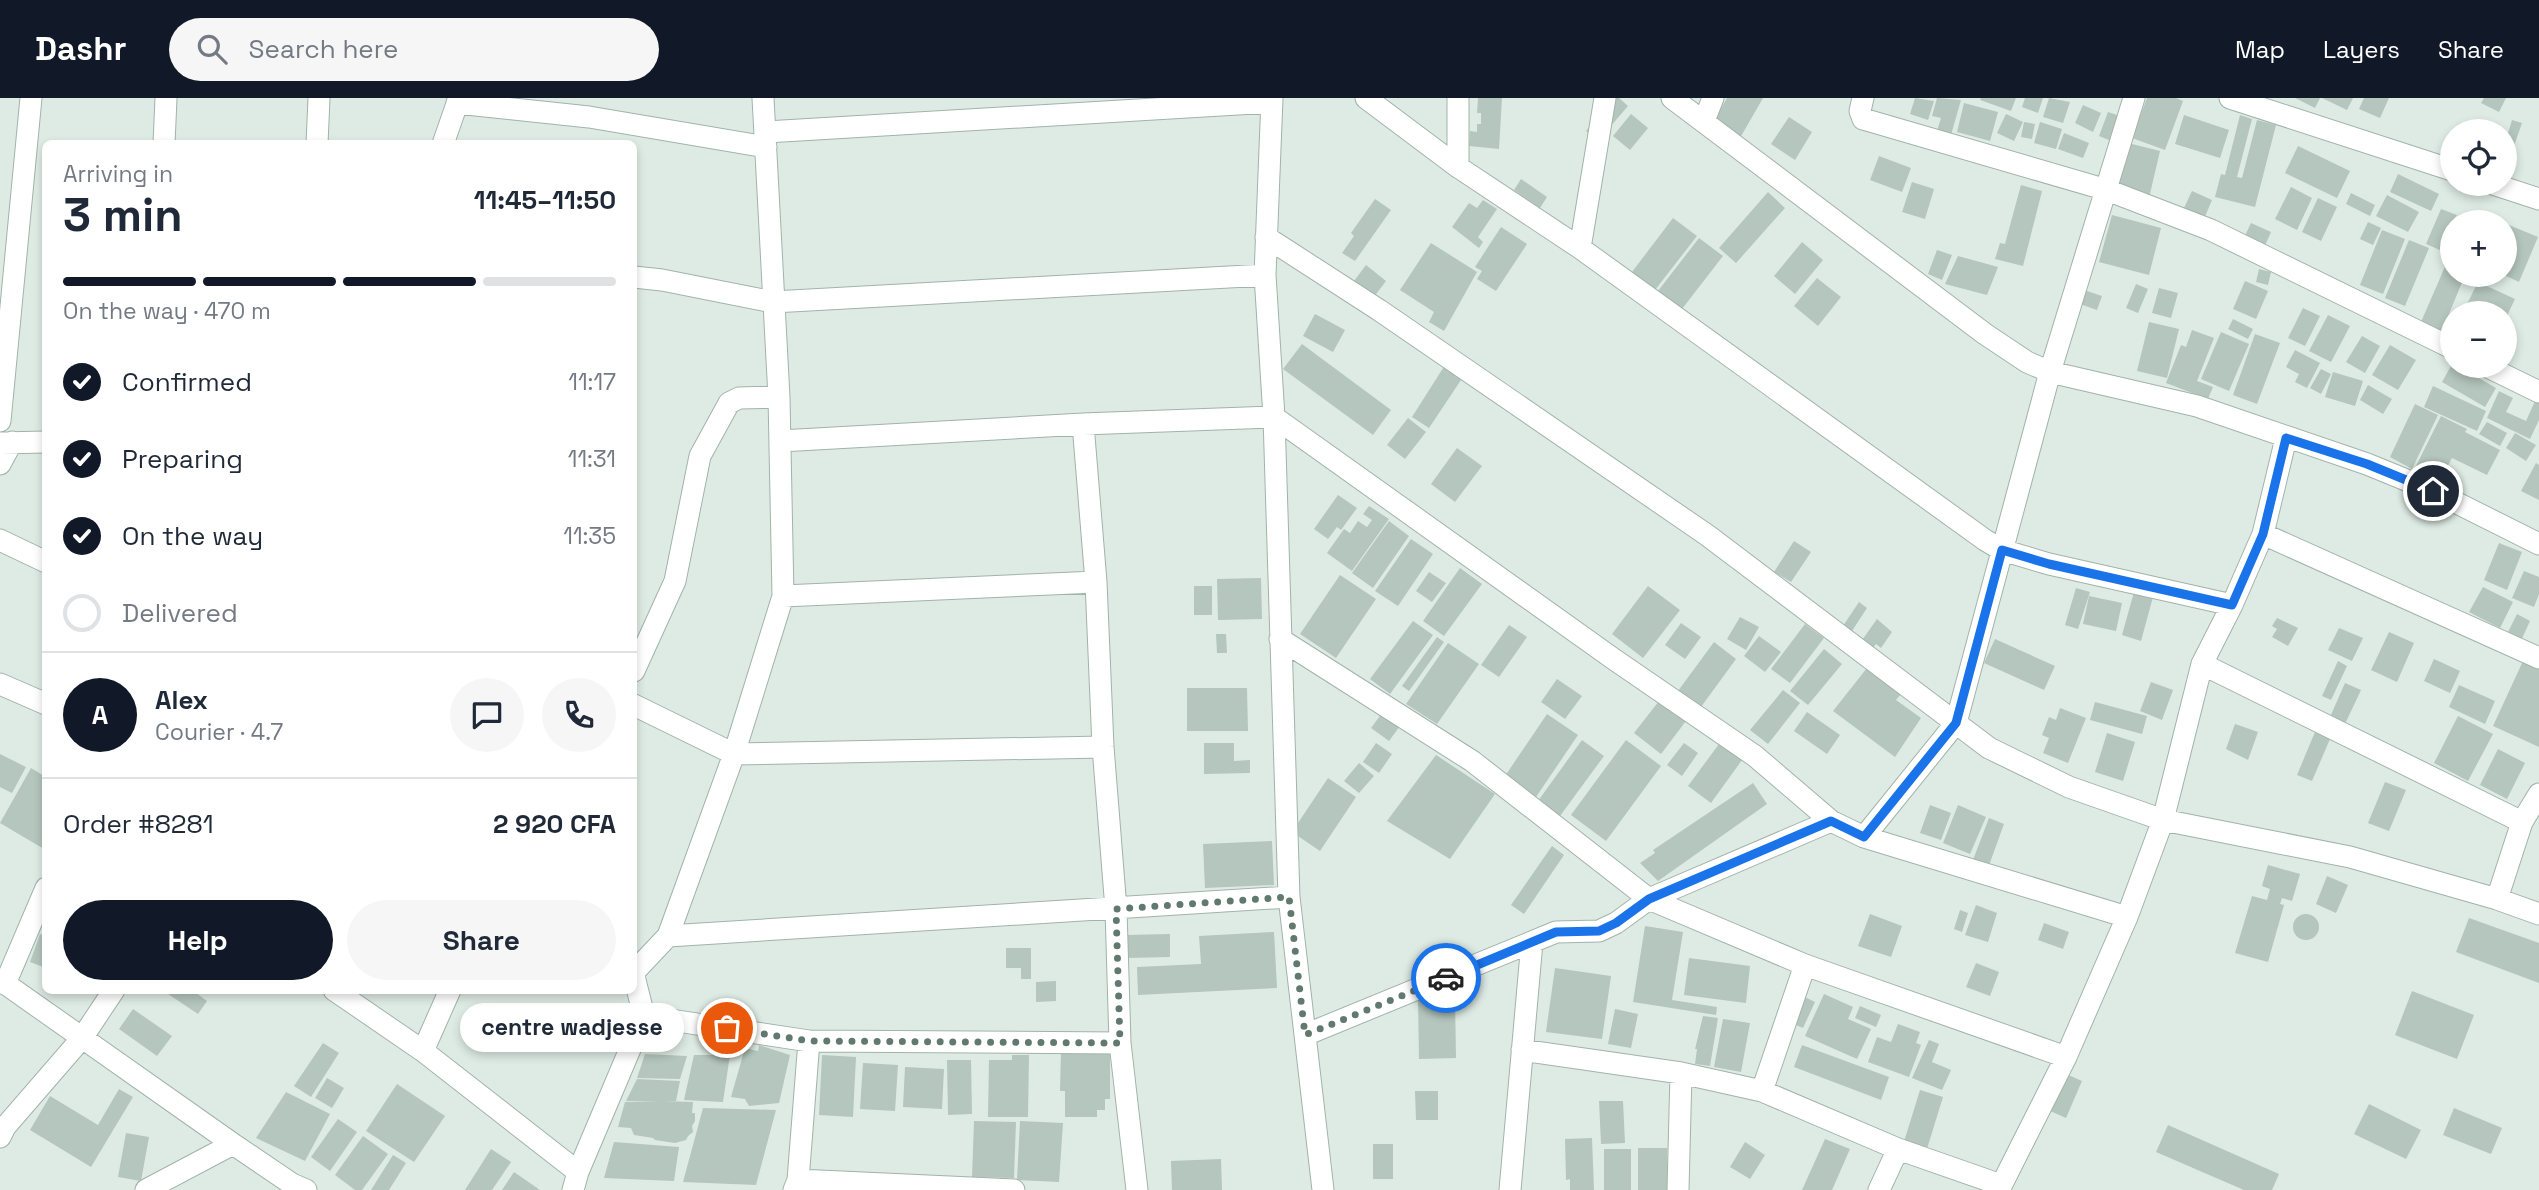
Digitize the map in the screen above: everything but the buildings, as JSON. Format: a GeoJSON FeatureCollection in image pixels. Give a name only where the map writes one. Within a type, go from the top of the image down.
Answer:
{"type":"FeatureCollection","features":[{"type":"Feature","properties":{"kind":"street"},"geometry":{"type":"LineString","coordinates":[[0,421],[6,294],[31,98]]}},
{"type":"Feature","properties":{"kind":"street"},"geometry":{"type":"LineString","coordinates":[[164,140],[166,98]]}},
{"type":"Feature","properties":{"kind":"street"},"geometry":{"type":"LineString","coordinates":[[317,140],[320,98]]}},
{"type":"Feature","properties":{"kind":"street"},"geometry":{"type":"LineString","coordinates":[[637,971],[668,936],[734,754],[783,596],[779,397],[762,98]]}},
{"type":"Feature","properties":{"kind":"street"},"geometry":{"type":"LineString","coordinates":[[1366,98],[1458,167],[1580,247],[2002,550],[2049,564],[2232,605]]}},
{"type":"Feature","properties":{"kind":"street"},"geometry":{"type":"LineString","coordinates":[[1458,98],[1458,167]]}},
{"type":"Feature","properties":{"kind":"street"},"geometry":{"type":"LineString","coordinates":[[1580,247],[1605,98]]}},
{"type":"Feature","properties":{"kind":"street"},"geometry":{"type":"LineString","coordinates":[[1672,98],[1985,334],[2027,362],[2050,372],[2197,406],[2367,464],[2433,491],[2539,544]]}},
{"type":"Feature","properties":{"kind":"street"},"geometry":{"type":"LineString","coordinates":[[1704,121],[1713,98]]}},
{"type":"Feature","properties":{"kind":"street"},"geometry":{"type":"LineString","coordinates":[[1863,98],[1860,111],[1863,119],[2107,190],[2211,230],[2440,342]]}},
{"type":"Feature","properties":{"kind":"street"},"geometry":{"type":"LineString","coordinates":[[1864,837],[1956,723],[2050,372],[2134,98]]}},
{"type":"Feature","properties":{"kind":"street"},"geometry":{"type":"LineString","coordinates":[[2230,98],[2440,166]]}},
{"type":"Feature","properties":{"kind":"street"},"geometry":{"type":"LineString","coordinates":[[444,140],[458,101],[592,108],[766,139],[1272,100],[1265,275],[1274,417],[1289,897],[1323,1190]]}},
{"type":"Feature","properties":{"kind":"street"},"geometry":{"type":"LineString","coordinates":[[2517,192],[2539,199]]}},
{"type":"Feature","properties":{"kind":"street"},"geometry":{"type":"LineString","coordinates":[[1266,237],[1380,310],[1665,506],[1989,748],[2031,771],[2163,820],[2350,857],[2497,899],[2539,914]]}},
{"type":"Feature","properties":{"kind":"street"},"geometry":{"type":"LineString","coordinates":[[637,277],[773,302],[1265,275]]}},
{"type":"Feature","properties":{"kind":"street"},"geometry":{"type":"LineString","coordinates":[[2510,378],[2539,392]]}},
{"type":"Feature","properties":{"kind":"street"},"geometry":{"type":"LineString","coordinates":[[637,664],[675,581],[700,456],[729,403],[739,398],[779,397]]}},
{"type":"Feature","properties":{"kind":"street"},"geometry":{"type":"LineString","coordinates":[[780,441],[1083,424],[1274,417],[1615,660],[1755,756],[1831,821],[1864,837],[2127,917]]}},
{"type":"Feature","properties":{"kind":"street"},"geometry":{"type":"LineString","coordinates":[[1083,424],[1096,582],[1103,747],[1116,909],[1120,1043],[1137,1190]]}},
{"type":"Feature","properties":{"kind":"street"},"geometry":{"type":"LineString","coordinates":[[1522,1050],[1681,1073],[1762,1091],[1898,1149],[2000,1188],[2066,1057],[2127,917],[2163,820],[2202,664],[2263,534],[2286,438]]}},
{"type":"Feature","properties":{"kind":"street"},"geometry":{"type":"LineString","coordinates":[[0,464],[6,442],[42,442]]}},
{"type":"Feature","properties":{"kind":"street"},"geometry":{"type":"LineString","coordinates":[[2263,534],[2539,658]]}},
{"type":"Feature","properties":{"kind":"street"},"geometry":{"type":"LineString","coordinates":[[0,540],[42,560]]}},
{"type":"Feature","properties":{"kind":"street"},"geometry":{"type":"LineString","coordinates":[[783,596],[1096,582]]}},
{"type":"Feature","properties":{"kind":"street"},"geometry":{"type":"LineString","coordinates":[[1280,639],[1472,761],[1649,899],[1805,965],[2066,1057]]}},
{"type":"Feature","properties":{"kind":"street"},"geometry":{"type":"LineString","coordinates":[[2202,664],[2522,822]]}},
{"type":"Feature","properties":{"kind":"street"},"geometry":{"type":"LineString","coordinates":[[0,684],[42,702]]}},
{"type":"Feature","properties":{"kind":"street"},"geometry":{"type":"LineString","coordinates":[[637,706],[734,754],[1103,747]]}},
{"type":"Feature","properties":{"kind":"street"},"geometry":{"type":"LineString","coordinates":[[2497,899],[2522,822],[2539,794]]}},
{"type":"Feature","properties":{"kind":"street"},"geometry":{"type":"LineString","coordinates":[[1305,1035],[1556,932],[1599,931],[1616,923],[1649,899],[1831,821]]}},
{"type":"Feature","properties":{"kind":"street"},"geometry":{"type":"LineString","coordinates":[[42,897],[2,982],[296,1188]]}},
{"type":"Feature","properties":{"kind":"street"},"geometry":{"type":"LineString","coordinates":[[668,936],[1289,897]]}},
{"type":"Feature","properties":{"kind":"street"},"geometry":{"type":"LineString","coordinates":[[1510,1190],[1532,942]]}},
{"type":"Feature","properties":{"kind":"street"},"geometry":{"type":"LineString","coordinates":[[1762,1091],[1805,965]]}},
{"type":"Feature","properties":{"kind":"street"},"geometry":{"type":"LineString","coordinates":[[340,994],[423,1051],[576,1181],[644,1016],[637,987]]}},
{"type":"Feature","properties":{"kind":"street"},"geometry":{"type":"LineString","coordinates":[[2,1129],[82,1038],[111,994]]}},
{"type":"Feature","properties":{"kind":"street"},"geometry":{"type":"LineString","coordinates":[[423,1051],[448,994]]}},
{"type":"Feature","properties":{"kind":"street"},"geometry":{"type":"LineString","coordinates":[[644,1016],[809,1041],[1120,1043]]}},
{"type":"Feature","properties":{"kind":"street"},"geometry":{"type":"LineString","coordinates":[[809,1041],[796,1185],[1014,1190]]}},
{"type":"Feature","properties":{"kind":"street"},"geometry":{"type":"LineString","coordinates":[[1678,1190],[1681,1073]]}},
{"type":"Feature","properties":{"kind":"street"},"geometry":{"type":"LineString","coordinates":[[146,1190],[233,1144]]}},
{"type":"Feature","properties":{"kind":"street"},"geometry":{"type":"LineString","coordinates":[[1879,1190],[1898,1149]]}},
{"type":"Feature","properties":{"kind":"way so far"},"geometry":{"type":"LineString","coordinates":[[727,1028],[809,1041],[1120,1043],[1116,909],[1264,898],[1289,897],[1305,1035],[1446,978]]}},
{"type":"Feature","properties":{"kind":"place","name":"centre wadjesse"},"geometry":{"type":"Point","coordinates":[727,1028]}},
{"type":"Feature","properties":{"kind":"route"},"geometry":{"type":"LineString","coordinates":[[1446,978],[1556,932],[1599,931],[1616,923],[1649,899],[1831,821],[1864,837],[1956,723],[2002,550],[2049,564],[2232,605],[2263,534],[2286,438],[2367,464],[2433,491]]}}]}
